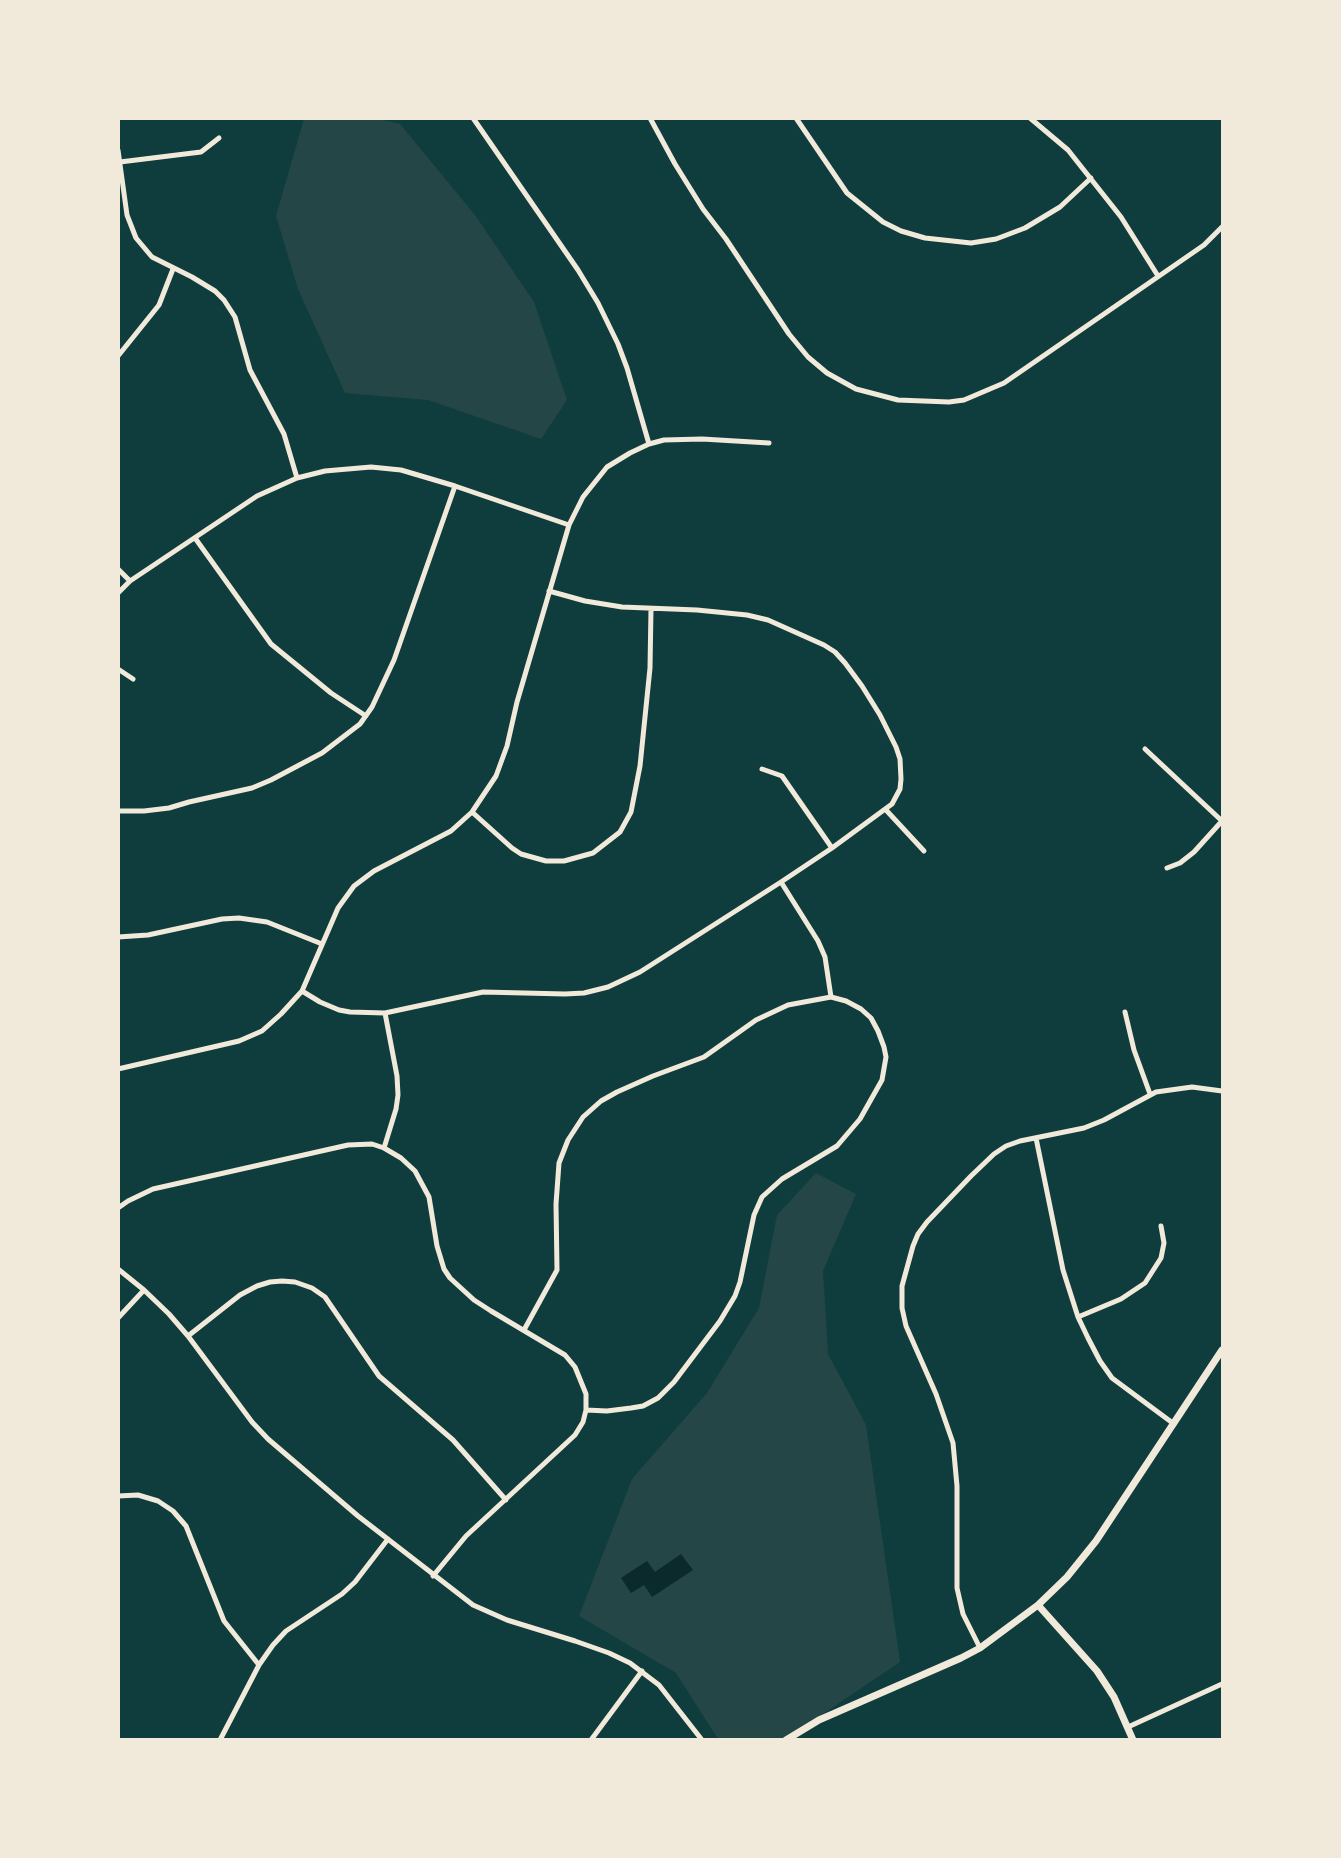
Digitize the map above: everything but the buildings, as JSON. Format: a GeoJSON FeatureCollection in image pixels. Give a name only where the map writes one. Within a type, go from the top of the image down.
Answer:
{"type":"FeatureCollection","features":[{"type":"Feature","properties":{"kind":"street"},"geometry":{"type":"LineString","coordinates":[[474,118],[598,303],[627,368],[649,444]]}},
{"type":"Feature","properties":{"kind":"street"},"geometry":{"type":"LineString","coordinates":[[650,118],[703,209],[808,357],[827,373],[856,389],[898,400],[919,402],[964,400],[1004,383],[1204,245],[1222,227]]}},
{"type":"Feature","properties":{"kind":"street"},"geometry":{"type":"LineString","coordinates":[[796,118],[847,193],[883,222],[901,231],[926,238],[971,243],[1015,232],[1060,207],[1091,178]]}},
{"type":"Feature","properties":{"kind":"street"},"geometry":{"type":"LineString","coordinates":[[1030,118],[1068,150],[1091,178],[1121,217],[1158,276]]}},
{"type":"Feature","properties":{"kind":"street"},"geometry":{"type":"LineString","coordinates":[[120,162],[201,152],[219,138]]}},
{"type":"Feature","properties":{"kind":"street"},"geometry":{"type":"LineString","coordinates":[[118,150],[127,215],[136,238],[152,257],[215,291],[231,309],[250,370],[284,434],[297,478]]}},
{"type":"Feature","properties":{"kind":"street"},"geometry":{"type":"LineString","coordinates":[[118,356],[138,334],[159,305],[173,269]]}},
{"type":"Feature","properties":{"kind":"street"},"geometry":{"type":"LineString","coordinates":[[118,1069],[251,1037],[273,1023],[302,991],[338,908],[354,886],[374,871],[451,831],[472,812],[496,776],[507,746],[569,525],[583,496],[600,475],[617,460],[649,444],[681,438],[770,443]]}},
{"type":"Feature","properties":{"kind":"street"},"geometry":{"type":"LineString","coordinates":[[118,593],[130,580],[257,496],[297,478],[325,471],[371,467],[401,470],[569,525]]}},
{"type":"Feature","properties":{"kind":"street"},"geometry":{"type":"LineString","coordinates":[[118,811],[169,808],[252,788],[322,753],[352,731],[366,716],[385,682],[455,486]]}},
{"type":"Feature","properties":{"kind":"street"},"geometry":{"type":"LineString","coordinates":[[195,538],[272,644],[331,693],[366,716]]}},
{"type":"Feature","properties":{"kind":"street"},"geometry":{"type":"LineString","coordinates":[[118,569],[130,580]]}},
{"type":"Feature","properties":{"kind":"street"},"geometry":{"type":"LineString","coordinates":[[302,991],[339,1010],[385,1013],[483,992],[565,994],[584,993],[608,987],[640,972],[781,882],[892,804],[900,789],[900,759],[880,715],[845,663],[835,652],[824,645],[756,617],[697,610],[651,609],[599,604],[549,591]]}},
{"type":"Feature","properties":{"kind":"street"},"geometry":{"type":"LineString","coordinates":[[472,812],[512,848],[528,857],[546,861],[564,861],[593,853],[620,832],[631,812],[640,765],[650,668],[651,609]]}},
{"type":"Feature","properties":{"kind":"street"},"geometry":{"type":"LineString","coordinates":[[118,669],[132,679]]}},
{"type":"Feature","properties":{"kind":"street"},"geometry":{"type":"LineString","coordinates":[[1145,749],[1222,821],[1194,852],[1180,863],[1167,867]]}},
{"type":"Feature","properties":{"kind":"street"},"geometry":{"type":"LineString","coordinates":[[762,769],[782,776],[832,848]]}},
{"type":"Feature","properties":{"kind":"street"},"geometry":{"type":"LineString","coordinates":[[886,810],[924,850]]}},
{"type":"Feature","properties":{"kind":"street"},"geometry":{"type":"LineString","coordinates":[[781,882],[818,941],[825,957],[831,997]]}},
{"type":"Feature","properties":{"kind":"street"},"geometry":{"type":"LineString","coordinates":[[118,938],[148,935],[222,919],[239,918],[267,922],[322,944]]}},
{"type":"Feature","properties":{"kind":"street"},"geometry":{"type":"LineString","coordinates":[[524,1330],[557,1270],[558,1171],[568,1140],[583,1117],[617,1092],[704,1057],[756,1020],[774,1011],[801,1002],[831,997],[846,1001],[861,1009],[871,1018],[881,1038],[886,1058],[884,1072],[870,1104],[853,1129],[837,1146],[782,1179],[762,1197],[754,1215],[740,1282],[735,1296],[720,1321],[666,1391],[658,1398],[643,1406],[607,1411],[586,1410]]}},
{"type":"Feature","properties":{"kind":"street"},"geometry":{"type":"LineString","coordinates":[[1125,1011],[1134,1050],[1150,1094]]}},
{"type":"Feature","properties":{"kind":"street"},"geometry":{"type":"LineString","coordinates":[[384,1148],[398,1095],[397,1076],[385,1013]]}},
{"type":"Feature","properties":{"kind":"street"},"geometry":{"type":"LineString","coordinates":[[981,1648],[963,1614],[957,1588],[957,1486],[953,1443],[936,1394],[906,1326],[901,1297],[913,1246],[927,1222],[994,1154],[1006,1146],[1084,1128],[1104,1120],[1150,1094],[1184,1087],[1222,1091]]}},
{"type":"Feature","properties":{"kind":"street"},"geometry":{"type":"LineString","coordinates":[[1035,1138],[1063,1270],[1078,1317],[1100,1361],[1112,1378],[1174,1424]]}},
{"type":"Feature","properties":{"kind":"street"},"geometry":{"type":"LineString","coordinates":[[118,1208],[153,1189],[335,1147],[364,1144],[384,1148],[409,1164],[425,1188],[440,1257],[450,1278],[474,1300],[559,1350],[571,1361],[583,1386],[586,1410],[583,1422],[575,1435],[466,1536],[433,1576]]}},
{"type":"Feature","properties":{"kind":"street"},"geometry":{"type":"LineString","coordinates":[[1078,1317],[1121,1299],[1145,1283],[1161,1258],[1164,1243],[1161,1226]]}},
{"type":"Feature","properties":{"kind":"street"},"geometry":{"type":"LineString","coordinates":[[118,1269],[144,1290],[188,1336],[236,1402],[268,1439],[433,1576],[464,1599],[493,1615],[609,1653],[642,1671],[666,1692],[702,1740]]}},
{"type":"Feature","properties":{"kind":"street"},"geometry":{"type":"LineString","coordinates":[[188,1336],[240,1295],[257,1286],[282,1281],[295,1282],[312,1288],[325,1297],[379,1376],[453,1440],[506,1500]]}},
{"type":"Feature","properties":{"kind":"street"},"geometry":{"type":"LineString","coordinates":[[118,1318],[144,1290]]}},
{"type":"Feature","properties":{"kind":"street"},"geometry":{"type":"LineString","coordinates":[[786,1740],[819,1720],[946,1666],[981,1648],[1038,1605],[1067,1577],[1096,1541],[1222,1350]]}},
{"type":"Feature","properties":{"kind":"street"},"geometry":{"type":"LineString","coordinates":[[118,1496],[138,1496],[158,1501],[186,1526],[224,1621],[259,1665]]}},
{"type":"Feature","properties":{"kind":"street"},"geometry":{"type":"LineString","coordinates":[[220,1740],[259,1665],[279,1638],[331,1603],[355,1582],[388,1539]]}},
{"type":"Feature","properties":{"kind":"street"},"geometry":{"type":"LineString","coordinates":[[1038,1605],[1097,1671],[1114,1697],[1132,1740]]}},
{"type":"Feature","properties":{"kind":"street"},"geometry":{"type":"LineString","coordinates":[[591,1740],[642,1671]]}},
{"type":"Feature","properties":{"kind":"street"},"geometry":{"type":"LineString","coordinates":[[1128,1727],[1222,1684]]}},
{"type":"Feature","properties":{"kind":"shaded area"},"geometry":{"type":"Polygon","coordinates":[[[304,119],[379,119],[400,124],[475,215],[534,302],[567,400],[541,439],[428,400],[345,393],[298,289],[276,216],[304,119]]]}},
{"type":"Feature","properties":{"kind":"shaded area"},"geometry":{"type":"Polygon","coordinates":[[[816,1173],[856,1194],[823,1271],[828,1354],[866,1425],[900,1662],[786,1739],[718,1739],[676,1673],[579,1616],[632,1479],[707,1393],[759,1308],[777,1215],[816,1173]]]}},
{"type":"Feature","properties":{"kind":"shaded area"},"geometry":{"type":"Polygon","coordinates":[[[681,1554],[693,1570],[652,1597],[644,1585],[631,1593],[621,1578],[647,1561],[655,1572],[681,1554]]]}}]}
